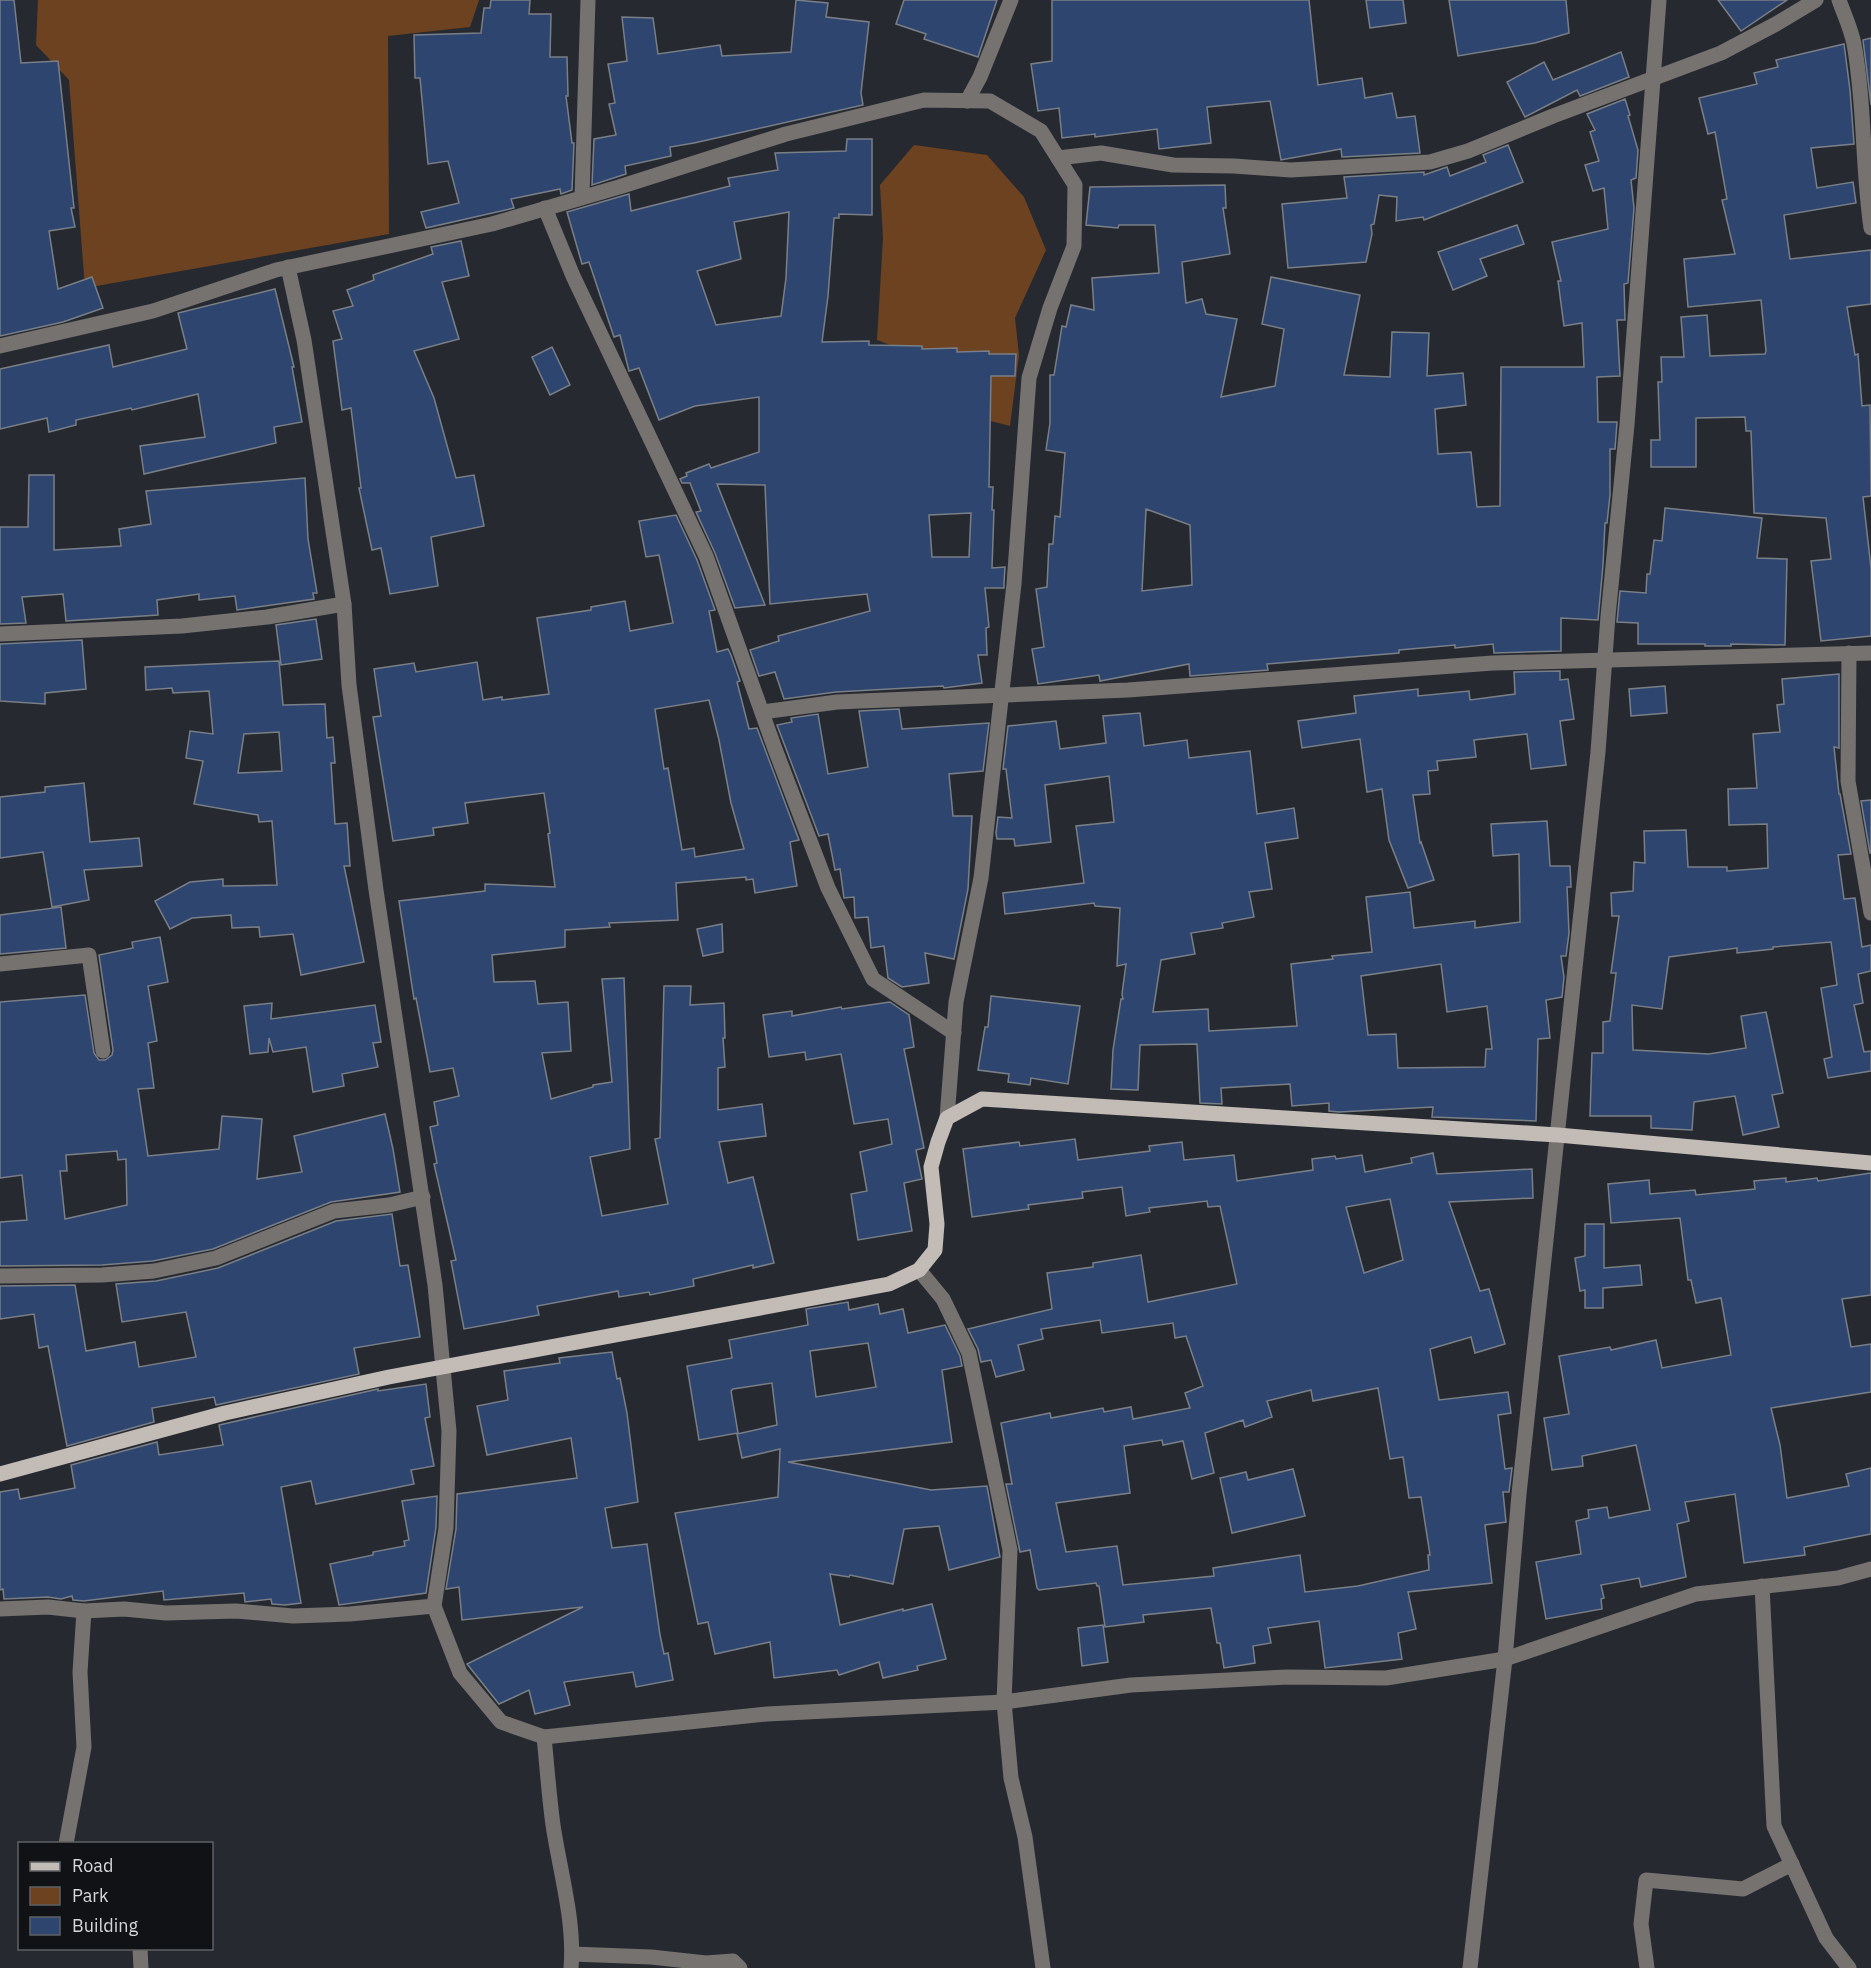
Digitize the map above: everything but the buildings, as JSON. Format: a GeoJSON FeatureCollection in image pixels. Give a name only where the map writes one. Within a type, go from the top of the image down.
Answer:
{"type":"FeatureCollection","features":[{"type":"Feature","properties":{"kind":"main road"},"geometry":{"type":"LineString","coordinates":[[0,1474],[225,1413],[442,1366],[889,1284],[919,1270],[935,1250],[937,1224],[931,1167],[938,1142],[947,1118],[982,1099],[1558,1136],[1871,1163]]}},
{"type":"Feature","properties":{"kind":"street"},"geometry":{"type":"LineString","coordinates":[[582,197],[588,0]]}},
{"type":"Feature","properties":{"kind":"street"},"geometry":{"type":"LineString","coordinates":[[967,101],[980,77],[1011,0]]}},
{"type":"Feature","properties":{"kind":"street"},"geometry":{"type":"LineString","coordinates":[[1470,1968],[1505,1659],[1519,1494],[1598,752],[1627,425],[1659,0]]}},
{"type":"Feature","properties":{"kind":"street"},"geometry":{"type":"LineString","coordinates":[[1058,158],[1101,153],[1173,165],[1291,170],[1430,162],[1468,151],[1721,52],[1776,24],[1816,0]]}},
{"type":"Feature","properties":{"kind":"street"},"geometry":{"type":"LineString","coordinates":[[1839,0],[1854,41],[1863,115],[1871,228]]}},
{"type":"Feature","properties":{"kind":"street"},"geometry":{"type":"LineString","coordinates":[[0,346],[153,311],[288,267],[492,224],[786,134],[924,100],[990,101],[1041,131],[1075,185],[1074,246],[1050,308],[1029,378],[1014,584],[1002,694],[981,878],[957,1002],[947,1118]]}},
{"type":"Feature","properties":{"kind":"street"},"geometry":{"type":"LineString","coordinates":[[545,208],[573,276],[706,556],[828,888],[873,979],[954,1034]]}},
{"type":"Feature","properties":{"kind":"street"},"geometry":{"type":"LineString","coordinates":[[288,267],[304,340],[344,604],[349,685],[435,1285],[449,1431],[446,1528],[434,1606],[460,1673],[501,1722],[544,1737],[767,1714],[1004,1702],[1131,1685],[1287,1677],[1386,1678],[1505,1659],[1696,1594],[1838,1578],[1871,1569]]}},
{"type":"Feature","properties":{"kind":"street"},"geometry":{"type":"LineString","coordinates":[[0,634],[182,626],[344,604]]}},
{"type":"Feature","properties":{"kind":"street"},"geometry":{"type":"LineString","coordinates":[[1849,653],[1848,781],[1871,913]]}},
{"type":"Feature","properties":{"kind":"street"},"geometry":{"type":"LineString","coordinates":[[762,712],[837,702],[1128,690],[1493,663],[1605,662],[1871,653]]}},
{"type":"Feature","properties":{"kind":"street"},"geometry":{"type":"LineString","coordinates":[[0,964],[89,955],[103,1051]]}},
{"type":"Feature","properties":{"kind":"street"},"geometry":{"type":"LineString","coordinates":[[0,1276],[102,1275],[154,1271],[216,1258],[334,1211],[389,1205],[423,1197]]}},
{"type":"Feature","properties":{"kind":"street"},"geometry":{"type":"LineString","coordinates":[[919,1270],[943,1299],[969,1353],[1010,1550],[1004,1702],[1011,1778],[1025,1837],[1043,1968]]}},
{"type":"Feature","properties":{"kind":"street"},"geometry":{"type":"LineString","coordinates":[[1762,1586],[1774,1826],[1827,1938],[1849,1968]]}},
{"type":"Feature","properties":{"kind":"street"},"geometry":{"type":"LineString","coordinates":[[0,1609],[48,1607],[84,1611],[124,1610],[166,1613],[236,1611],[293,1616],[350,1614],[434,1606]]}},
{"type":"Feature","properties":{"kind":"street"},"geometry":{"type":"LineString","coordinates":[[66,1842],[84,1747],[80,1672],[84,1611]]}},
{"type":"Feature","properties":{"kind":"street"},"geometry":{"type":"LineString","coordinates":[[544,1737],[552,1823],[570,1926],[572,1961],[651,1957],[706,1963],[734,1961],[740,1968]]}},
{"type":"Feature","properties":{"kind":"street"},"geometry":{"type":"LineString","coordinates":[[1647,1968],[1641,1924],[1646,1880],[1743,1889],[1792,1864]]}},
{"type":"Feature","properties":{"kind":"street"},"geometry":{"type":"LineString","coordinates":[[140,1950],[141,1968]]}},
{"type":"Feature","properties":{"kind":"green space"},"geometry":{"type":"Polygon","coordinates":[[[38,0],[479,0],[470,27],[388,36],[389,234],[85,288],[69,80],[36,45],[38,0]]]}},
{"type":"Feature","properties":{"kind":"green space"},"geometry":{"type":"Polygon","coordinates":[[[914,145],[987,155],[1024,197],[1046,250],[1015,318],[1019,355],[1010,426],[975,417],[955,369],[877,340],[883,238],[880,185],[914,145]]]}}]}
